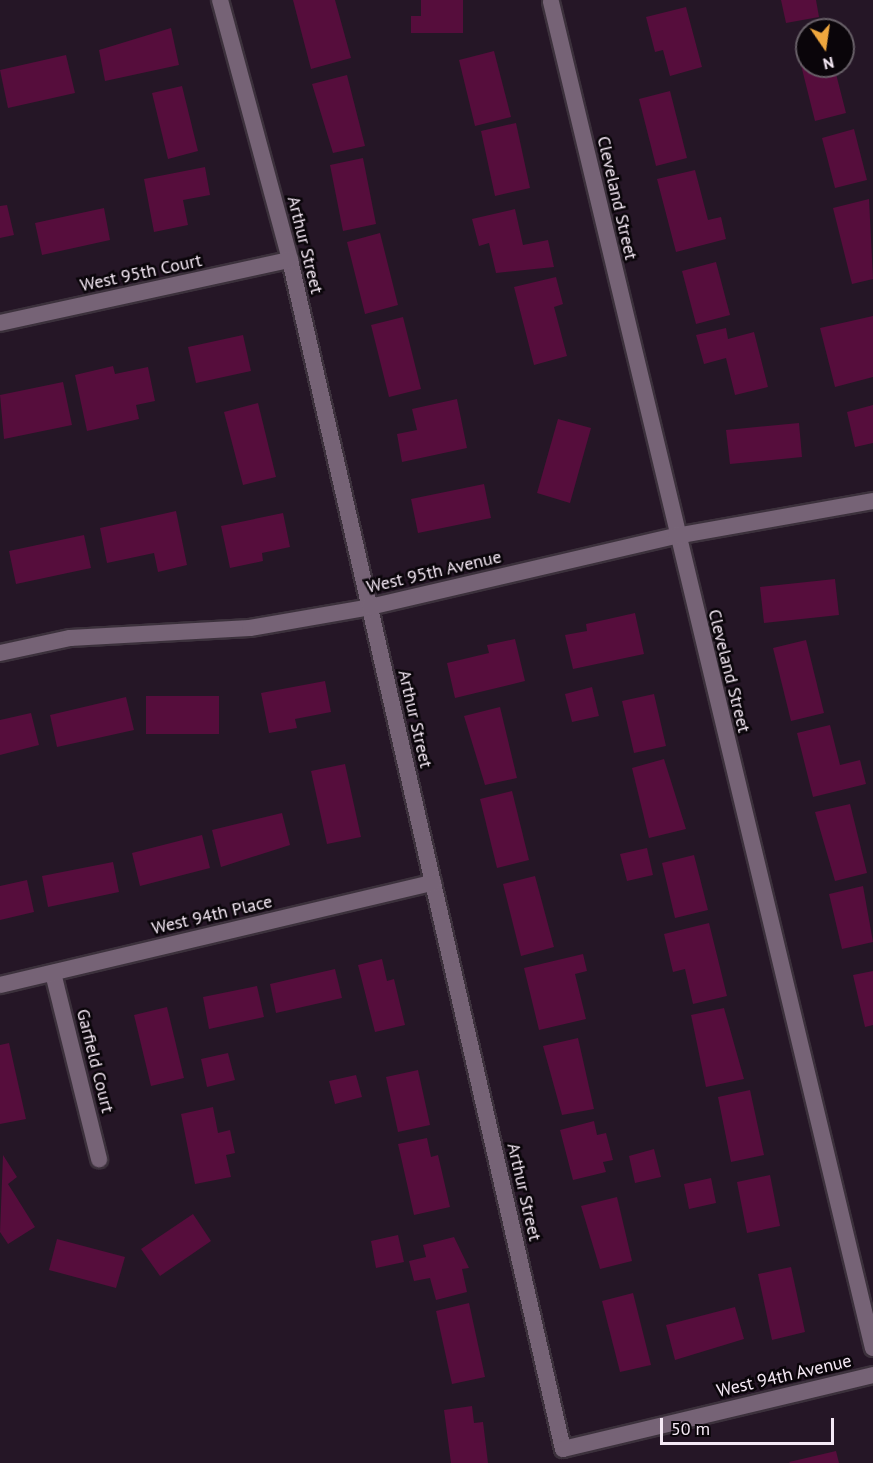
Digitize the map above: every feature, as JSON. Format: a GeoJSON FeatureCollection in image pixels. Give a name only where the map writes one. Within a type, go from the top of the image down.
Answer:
{"type":"FeatureCollection","features":[{"type":"Feature","properties":{"kind":"street","name":"Arthur Street"},"geometry":{"type":"LineString","coordinates":[[220,0],[290,260],[563,1449]]}},
{"type":"Feature","properties":{"kind":"street","name":"Cleveland Street"},"geometry":{"type":"LineString","coordinates":[[550,2],[676,536],[873,1348]]}},
{"type":"Feature","properties":{"kind":"street","name":"West 95th Court"},"geometry":{"type":"LineString","coordinates":[[0,323],[290,260]]}},
{"type":"Feature","properties":{"kind":"street","name":"West 95th Avenue"},"geometry":{"type":"LineString","coordinates":[[0,653],[70,638],[250,628],[370,607],[676,536],[873,501]]}},
{"type":"Feature","properties":{"kind":"street","name":"West 94th Place"},"geometry":{"type":"LineString","coordinates":[[0,985],[433,883]]}},
{"type":"Feature","properties":{"kind":"street","name":"Garfield Court"},"geometry":{"type":"LineString","coordinates":[[53,973],[99,1159]]}},
{"type":"Feature","properties":{"kind":"street","name":"West 94th Avenue"},"geometry":{"type":"LineString","coordinates":[[563,1449],[873,1376]]}},
{"type":"Feature","properties":{"kind":"building"},"geometry":{"type":"Polygon","coordinates":[[[293,0],[335,0],[351,58],[311,69],[293,0]]]}},
{"type":"Feature","properties":{"kind":"building"},"geometry":{"type":"Polygon","coordinates":[[[421,0],[463,0],[463,33],[411,33],[411,16],[421,16],[421,0]]]}},
{"type":"Feature","properties":{"kind":"building"},"geometry":{"type":"Polygon","coordinates":[[[781,0],[816,0],[819,17],[795,18],[795,21],[786,23],[781,0]]]}},
{"type":"Feature","properties":{"kind":"building"},"geometry":{"type":"Polygon","coordinates":[[[686,7],[702,67],[670,76],[663,50],[655,52],[646,17],[686,7]]]}},
{"type":"Feature","properties":{"kind":"building"},"geometry":{"type":"Polygon","coordinates":[[[171,28],[179,65],[105,81],[99,50],[171,28]]]}},
{"type":"Feature","properties":{"kind":"building"},"geometry":{"type":"Polygon","coordinates":[[[494,51],[511,117],[475,126],[459,60],[494,51]]]}},
{"type":"Feature","properties":{"kind":"building"},"geometry":{"type":"Polygon","coordinates":[[[66,55],[75,93],[8,108],[0,70],[66,55]]]}},
{"type":"Feature","properties":{"kind":"building"},"geometry":{"type":"Polygon","coordinates":[[[347,75],[365,146],[333,153],[312,84],[347,75]]]}},
{"type":"Feature","properties":{"kind":"building"},"geometry":{"type":"Polygon","coordinates":[[[804,78],[837,78],[846,113],[815,121],[804,78]]]}},
{"type":"Feature","properties":{"kind":"building"},"geometry":{"type":"Polygon","coordinates":[[[182,86],[198,151],[168,159],[152,93],[182,86]]]}},
{"type":"Feature","properties":{"kind":"building"},"geometry":{"type":"Polygon","coordinates":[[[670,91],[687,158],[656,166],[639,99],[670,91]]]}},
{"type":"Feature","properties":{"kind":"building"},"geometry":{"type":"Polygon","coordinates":[[[516,123],[530,188],[495,196],[481,131],[516,123]]]}},
{"type":"Feature","properties":{"kind":"building"},"geometry":{"type":"Polygon","coordinates":[[[854,129],[867,180],[835,188],[822,138],[854,129]]]}},
{"type":"Feature","properties":{"kind":"building"},"geometry":{"type":"Polygon","coordinates":[[[363,158],[376,224],[343,231],[330,165],[363,158]]]}},
{"type":"Feature","properties":{"kind":"building"},"geometry":{"type":"Polygon","coordinates":[[[205,167],[210,195],[183,200],[188,225],[154,232],[144,179],[205,167]]]}},
{"type":"Feature","properties":{"kind":"building"},"geometry":{"type":"Polygon","coordinates":[[[695,170],[708,220],[721,217],[726,239],[676,252],[657,179],[695,170]]]}},
{"type":"Feature","properties":{"kind":"building"},"geometry":{"type":"Polygon","coordinates":[[[869,199],[873,279],[852,284],[833,208],[869,199]]]}},
{"type":"Feature","properties":{"kind":"building"},"geometry":{"type":"Polygon","coordinates":[[[7,205],[14,235],[0,238],[0,206],[7,205]]]}},
{"type":"Feature","properties":{"kind":"building"},"geometry":{"type":"Polygon","coordinates":[[[104,208],[110,240],[42,255],[35,223],[104,208]]]}},
{"type":"Feature","properties":{"kind":"building"},"geometry":{"type":"Polygon","coordinates":[[[515,209],[523,245],[548,240],[554,267],[496,273],[489,243],[479,246],[472,219],[515,209]]]}},
{"type":"Feature","properties":{"kind":"building"},"geometry":{"type":"Polygon","coordinates":[[[380,233],[398,305],[365,314],[347,242],[380,233]]]}},
{"type":"Feature","properties":{"kind":"building"},"geometry":{"type":"Polygon","coordinates":[[[716,262],[730,315],[696,324],[682,271],[716,262]]]}},
{"type":"Feature","properties":{"kind":"building"},"geometry":{"type":"Polygon","coordinates":[[[556,277],[563,304],[554,307],[567,356],[534,365],[514,287],[556,277]]]}},
{"type":"Feature","properties":{"kind":"building"},"geometry":{"type":"Polygon","coordinates":[[[873,316],[873,377],[835,387],[820,328],[873,316]]]}},
{"type":"Feature","properties":{"kind":"building"},"geometry":{"type":"Polygon","coordinates":[[[403,317],[421,389],[389,397],[371,325],[403,317]]]}},
{"type":"Feature","properties":{"kind":"building"},"geometry":{"type":"Polygon","coordinates":[[[726,328],[728,339],[754,332],[768,387],[735,395],[726,358],[704,364],[696,335],[726,328]]]}},
{"type":"Feature","properties":{"kind":"building"},"geometry":{"type":"Polygon","coordinates":[[[243,335],[251,371],[196,383],[188,347],[243,335]]]}},
{"type":"Feature","properties":{"kind":"building"},"geometry":{"type":"Polygon","coordinates":[[[113,366],[115,374],[148,367],[155,401],[136,405],[139,419],[87,431],[75,375],[113,366]]]}},
{"type":"Feature","properties":{"kind":"building"},"geometry":{"type":"Polygon","coordinates":[[[63,382],[72,425],[4,439],[0,395],[63,382]]]}},
{"type":"Feature","properties":{"kind":"building"},"geometry":{"type":"Polygon","coordinates":[[[457,399],[467,448],[402,462],[397,434],[417,430],[412,409],[457,399]]]}},
{"type":"Feature","properties":{"kind":"building"},"geometry":{"type":"Polygon","coordinates":[[[258,403],[276,477],[243,485],[224,412],[258,403]]]}},
{"type":"Feature","properties":{"kind":"building"},"geometry":{"type":"Polygon","coordinates":[[[873,405],[873,443],[855,447],[847,412],[873,405]]]}},
{"type":"Feature","properties":{"kind":"building"},"geometry":{"type":"Polygon","coordinates":[[[558,419],[591,428],[570,503],[537,493],[558,419]]]}},
{"type":"Feature","properties":{"kind":"building"},"geometry":{"type":"Polygon","coordinates":[[[799,423],[802,457],[730,464],[726,430],[799,423]]]}},
{"type":"Feature","properties":{"kind":"building"},"geometry":{"type":"Polygon","coordinates":[[[484,484],[491,518],[418,533],[411,499],[484,484]]]}},
{"type":"Feature","properties":{"kind":"building"},"geometry":{"type":"Polygon","coordinates":[[[176,511],[187,565],[158,572],[154,553],[107,563],[100,528],[176,511]]]}},
{"type":"Feature","properties":{"kind":"building"},"geometry":{"type":"Polygon","coordinates":[[[283,513],[290,547],[262,553],[263,561],[230,568],[221,526],[283,513]]]}},
{"type":"Feature","properties":{"kind":"building"},"geometry":{"type":"Polygon","coordinates":[[[84,535],[91,568],[16,584],[9,551],[84,535]]]}},
{"type":"Feature","properties":{"kind":"building"},"geometry":{"type":"Polygon","coordinates":[[[835,579],[839,615],[764,623],[760,587],[835,579]]]}},
{"type":"Feature","properties":{"kind":"building"},"geometry":{"type":"Polygon","coordinates":[[[635,613],[644,654],[573,669],[565,635],[587,631],[586,624],[635,613]]]}},
{"type":"Feature","properties":{"kind":"building"},"geometry":{"type":"Polygon","coordinates":[[[515,639],[525,681],[455,698],[447,663],[489,653],[487,645],[515,639]]]}},
{"type":"Feature","properties":{"kind":"building"},"geometry":{"type":"Polygon","coordinates":[[[806,640],[824,713],[791,721],[773,648],[806,640]]]}},
{"type":"Feature","properties":{"kind":"building"},"geometry":{"type":"Polygon","coordinates":[[[325,681],[331,712],[295,719],[297,728],[269,733],[261,693],[325,681]]]}},
{"type":"Feature","properties":{"kind":"building"},"geometry":{"type":"Polygon","coordinates":[[[592,687],[599,716],[572,722],[565,694],[592,687]]]}},
{"type":"Feature","properties":{"kind":"building"},"geometry":{"type":"Polygon","coordinates":[[[654,694],[666,746],[634,753],[622,701],[654,694]]]}},
{"type":"Feature","properties":{"kind":"building"},"geometry":{"type":"Polygon","coordinates":[[[146,696],[219,696],[219,734],[146,734],[146,696]]]}},
{"type":"Feature","properties":{"kind":"building"},"geometry":{"type":"Polygon","coordinates":[[[126,697],[134,730],[57,747],[50,715],[126,697]]]}},
{"type":"Feature","properties":{"kind":"building"},"geometry":{"type":"Polygon","coordinates":[[[500,707],[517,778],[485,785],[464,716],[500,707]]]}},
{"type":"Feature","properties":{"kind":"building"},"geometry":{"type":"Polygon","coordinates":[[[31,713],[39,745],[0,755],[0,720],[31,713]]]}},
{"type":"Feature","properties":{"kind":"building"},"geometry":{"type":"Polygon","coordinates":[[[830,725],[840,765],[860,760],[866,784],[813,797],[797,733],[830,725]]]}},
{"type":"Feature","properties":{"kind":"building"},"geometry":{"type":"Polygon","coordinates":[[[664,759],[686,829],[649,838],[632,768],[664,759]]]}},
{"type":"Feature","properties":{"kind":"building"},"geometry":{"type":"Polygon","coordinates":[[[345,764],[361,837],[327,844],[311,771],[345,764]]]}},
{"type":"Feature","properties":{"kind":"building"},"geometry":{"type":"Polygon","coordinates":[[[512,791],[529,860],[497,868],[480,799],[512,791]]]}},
{"type":"Feature","properties":{"kind":"building"},"geometry":{"type":"Polygon","coordinates":[[[850,804],[867,873],[835,881],[815,812],[850,804]]]}},
{"type":"Feature","properties":{"kind":"building"},"geometry":{"type":"Polygon","coordinates":[[[282,813],[290,845],[221,867],[212,830],[282,813]]]}},
{"type":"Feature","properties":{"kind":"building"},"geometry":{"type":"Polygon","coordinates":[[[202,835],[210,868],[140,886],[132,853],[202,835]]]}},
{"type":"Feature","properties":{"kind":"building"},"geometry":{"type":"Polygon","coordinates":[[[647,848],[653,875],[627,881],[620,854],[647,848]]]}},
{"type":"Feature","properties":{"kind":"building"},"geometry":{"type":"Polygon","coordinates":[[[694,855],[708,910],[675,918],[662,863],[694,855]]]}},
{"type":"Feature","properties":{"kind":"building"},"geometry":{"type":"Polygon","coordinates":[[[113,862],[119,892],[48,907],[42,876],[113,862]]]}},
{"type":"Feature","properties":{"kind":"building"},"geometry":{"type":"Polygon","coordinates":[[[535,876],[554,947],[521,956],[503,884],[535,876]]]}},
{"type":"Feature","properties":{"kind":"building"},"geometry":{"type":"Polygon","coordinates":[[[27,880],[34,912],[0,920],[0,886],[27,880]]]}},
{"type":"Feature","properties":{"kind":"building"},"geometry":{"type":"Polygon","coordinates":[[[863,886],[873,942],[842,949],[829,894],[863,886]]]}},
{"type":"Feature","properties":{"kind":"building"},"geometry":{"type":"Polygon","coordinates":[[[709,923],[727,996],[693,1004],[685,969],[673,972],[664,934],[709,923]]]}},
{"type":"Feature","properties":{"kind":"building"},"geometry":{"type":"Polygon","coordinates":[[[583,954],[587,971],[575,974],[586,1019],[539,1030],[524,968],[583,954]]]}},
{"type":"Feature","properties":{"kind":"building"},"geometry":{"type":"Polygon","coordinates":[[[382,959],[387,981],[394,979],[405,1025],[375,1032],[358,965],[382,959]]]}},
{"type":"Feature","properties":{"kind":"building"},"geometry":{"type":"Polygon","coordinates":[[[335,969],[342,998],[276,1013],[270,984],[335,969]]]}},
{"type":"Feature","properties":{"kind":"building"},"geometry":{"type":"Polygon","coordinates":[[[873,971],[873,1025],[865,1027],[853,975],[873,971]]]}},
{"type":"Feature","properties":{"kind":"building"},"geometry":{"type":"Polygon","coordinates":[[[257,986],[264,1017],[209,1029],[203,997],[257,986]]]}},
{"type":"Feature","properties":{"kind":"building"},"geometry":{"type":"Polygon","coordinates":[[[167,1007],[184,1078],[151,1086],[134,1015],[167,1007]]]}},
{"type":"Feature","properties":{"kind":"building"},"geometry":{"type":"Polygon","coordinates":[[[724,1008],[744,1079],[706,1087],[691,1015],[724,1008]]]}},
{"type":"Feature","properties":{"kind":"building"},"geometry":{"type":"Polygon","coordinates":[[[578,1038],[594,1109],[562,1115],[543,1046],[578,1038]]]}},
{"type":"Feature","properties":{"kind":"building"},"geometry":{"type":"Polygon","coordinates":[[[9,1043],[26,1119],[0,1124],[0,1045],[9,1043]]]}},
{"type":"Feature","properties":{"kind":"building"},"geometry":{"type":"Polygon","coordinates":[[[228,1053],[235,1080],[207,1087],[201,1059],[228,1053]]]}},
{"type":"Feature","properties":{"kind":"building"},"geometry":{"type":"Polygon","coordinates":[[[418,1070],[430,1125],[398,1132],[386,1077],[418,1070]]]}},
{"type":"Feature","properties":{"kind":"building"},"geometry":{"type":"Polygon","coordinates":[[[356,1075],[362,1097],[335,1104],[329,1081],[356,1075]]]}},
{"type":"Feature","properties":{"kind":"building"},"geometry":{"type":"Polygon","coordinates":[[[750,1090],[764,1155],[731,1162],[718,1097],[750,1090]]]}},
{"type":"Feature","properties":{"kind":"building"},"geometry":{"type":"Polygon","coordinates":[[[213,1107],[218,1133],[230,1130],[235,1153],[226,1155],[231,1177],[195,1184],[181,1114],[213,1107]]]}},
{"type":"Feature","properties":{"kind":"building"},"geometry":{"type":"Polygon","coordinates":[[[594,1121],[597,1135],[606,1133],[613,1160],[603,1162],[606,1172],[573,1180],[560,1130],[594,1121]]]}},
{"type":"Feature","properties":{"kind":"building"},"geometry":{"type":"Polygon","coordinates":[[[427,1138],[431,1157],[438,1155],[450,1207],[414,1215],[398,1144],[427,1138]]]}},
{"type":"Feature","properties":{"kind":"building"},"geometry":{"type":"Polygon","coordinates":[[[654,1149],[661,1177],[635,1183],[629,1156],[654,1149]]]}},
{"type":"Feature","properties":{"kind":"building"},"geometry":{"type":"Polygon","coordinates":[[[3,1155],[17,1177],[8,1184],[35,1227],[8,1244],[0,1232],[3,1155]]]}},
{"type":"Feature","properties":{"kind":"building"},"geometry":{"type":"Polygon","coordinates":[[[770,1175],[780,1226],[747,1233],[737,1182],[770,1175]]]}},
{"type":"Feature","properties":{"kind":"building"},"geometry":{"type":"Polygon","coordinates":[[[711,1178],[716,1203],[689,1209],[684,1184],[711,1178]]]}},
{"type":"Feature","properties":{"kind":"building"},"geometry":{"type":"Polygon","coordinates":[[[617,1197],[632,1261],[600,1269],[581,1206],[617,1197]]]}},
{"type":"Feature","properties":{"kind":"building"},"geometry":{"type":"Polygon","coordinates":[[[193,1214],[211,1241],[160,1276],[141,1249],[193,1214]]]}},
{"type":"Feature","properties":{"kind":"building"},"geometry":{"type":"Polygon","coordinates":[[[398,1235],[404,1262],[376,1268],[371,1241],[398,1235]]]}},
{"type":"Feature","properties":{"kind":"building"},"geometry":{"type":"Polygon","coordinates":[[[454,1237],[469,1268],[462,1269],[467,1292],[436,1300],[430,1278],[414,1281],[409,1261],[426,1257],[423,1245],[454,1237]]]}},
{"type":"Feature","properties":{"kind":"building"},"geometry":{"type":"Polygon","coordinates":[[[57,1239],[125,1257],[116,1288],[49,1270],[57,1239]]]}},
{"type":"Feature","properties":{"kind":"building"},"geometry":{"type":"Polygon","coordinates":[[[791,1267],[805,1332],[772,1340],[758,1274],[791,1267]]]}},
{"type":"Feature","properties":{"kind":"building"},"geometry":{"type":"Polygon","coordinates":[[[633,1293],[651,1365],[620,1372],[602,1301],[633,1293]]]}},
{"type":"Feature","properties":{"kind":"building"},"geometry":{"type":"Polygon","coordinates":[[[469,1303],[485,1377],[452,1384],[436,1311],[469,1303]]]}},
{"type":"Feature","properties":{"kind":"building"},"geometry":{"type":"Polygon","coordinates":[[[735,1307],[744,1339],[675,1360],[666,1325],[735,1307]]]}},
{"type":"Feature","properties":{"kind":"building"},"geometry":{"type":"Polygon","coordinates":[[[472,1406],[474,1423],[483,1422],[488,1463],[451,1463],[444,1410],[472,1406]]]}},
{"type":"Feature","properties":{"kind":"building"},"geometry":{"type":"Polygon","coordinates":[[[836,1451],[839,1463],[789,1462],[836,1451]]]}}]}
